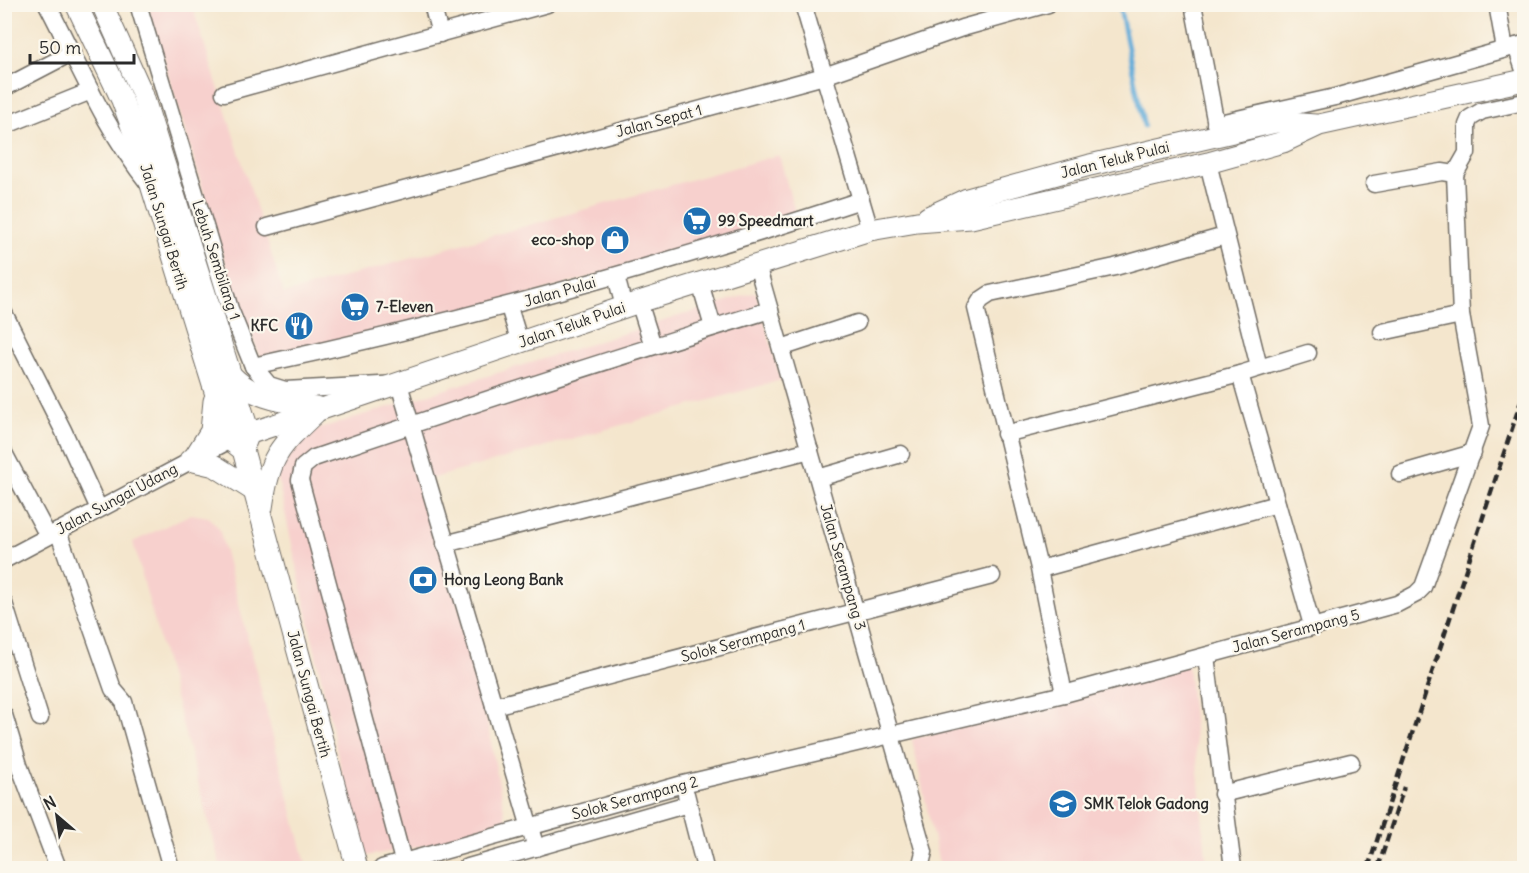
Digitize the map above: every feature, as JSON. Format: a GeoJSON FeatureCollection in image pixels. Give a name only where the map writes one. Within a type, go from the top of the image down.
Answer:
{"type":"FeatureCollection","features":[{"type":"Feature","properties":{"kind":"main road","name":"Jalan Sungai Bertih"},"geometry":{"type":"LineString","coordinates":[[76,4],[123,100],[152,188],[222,379]]}},
{"type":"Feature","properties":{"kind":"main road","name":"Jalan Sungai Bertih"},"geometry":{"type":"LineString","coordinates":[[102,5],[142,93],[357,868]]}},
{"type":"Feature","properties":{"kind":"main road","name":"Jalan Teluk Pulai"},"geometry":{"type":"LineString","coordinates":[[240,441],[320,408],[399,384],[632,305],[870,230],[917,222],[971,218],[1159,175],[1283,141],[1319,125],[1481,92],[1524,80]]}},
{"type":"Feature","properties":{"kind":"main road","name":"Jalan Teluk Pulai"},"geometry":{"type":"LineString","coordinates":[[917,222],[967,199],[1217,130],[1276,122],[1319,125]]}},
{"type":"Feature","properties":{"kind":"main road"},"geometry":{"type":"LineString","coordinates":[[1043,178],[1043,187],[1060,191],[1132,176],[1159,175]]}},
{"type":"Feature","properties":{"kind":"main road"},"geometry":{"type":"LineString","coordinates":[[253,490],[215,466],[192,459],[211,431],[222,379],[258,395],[320,408]]}},
{"type":"Feature","properties":{"kind":"main road"},"geometry":{"type":"LineString","coordinates":[[261,519],[267,474],[275,456],[320,408]]}},
{"type":"Feature","properties":{"kind":"street"},"geometry":{"type":"LineString","coordinates":[[47,4],[106,123],[152,188]]}},
{"type":"Feature","properties":{"kind":"street","name":"Lebuh Sembilang 1"},"geometry":{"type":"LineString","coordinates":[[138,4],[230,309],[253,366],[269,385],[285,390],[399,384]]}},
{"type":"Feature","properties":{"kind":"street"},"geometry":{"type":"LineString","coordinates":[[432,4],[440,34]]}},
{"type":"Feature","properties":{"kind":"street"},"geometry":{"type":"LineString","coordinates":[[224,93],[546,4]]}},
{"type":"Feature","properties":{"kind":"street"},"geometry":{"type":"LineString","coordinates":[[803,4],[870,230]]}},
{"type":"Feature","properties":{"kind":"street","name":"Jalan Sepat 1"},"geometry":{"type":"LineString","coordinates":[[267,226],[824,76],[962,28],[1048,4]]}},
{"type":"Feature","properties":{"kind":"street"},"geometry":{"type":"LineString","coordinates":[[1193,4],[1217,130],[1515,46]]}},
{"type":"Feature","properties":{"kind":"street"},"geometry":{"type":"LineString","coordinates":[[1497,4],[1524,70]]}},
{"type":"Feature","properties":{"kind":"street"},"geometry":{"type":"LineString","coordinates":[[4,88],[72,52]]}},
{"type":"Feature","properties":{"kind":"street"},"geometry":{"type":"LineString","coordinates":[[4,126],[91,91]]}},
{"type":"Feature","properties":{"kind":"street"},"geometry":{"type":"LineString","coordinates":[[1374,184],[1442,172],[1455,174],[1467,153],[1467,125],[1470,118],[1482,111],[1524,102]]}},
{"type":"Feature","properties":{"kind":"street"},"geometry":{"type":"LineString","coordinates":[[1208,163],[1224,236],[1259,366]]}},
{"type":"Feature","properties":{"kind":"street","name":"Jalan Serampang 5"},"geometry":{"type":"LineString","coordinates":[[890,735],[1064,694],[1206,656],[1312,625],[1397,604],[1416,594],[1423,587],[1482,426],[1461,315],[1455,174]]}},
{"type":"Feature","properties":{"kind":"street","name":"Jalan Pulai"},"geometry":{"type":"LineString","coordinates":[[253,366],[374,340],[509,307],[861,200]]}},
{"type":"Feature","properties":{"kind":"street"},"geometry":{"type":"LineString","coordinates":[[1064,694],[1040,569],[975,308],[990,294],[1115,267],[1224,236]]}},
{"type":"Feature","properties":{"kind":"street","name":"Jalan Serampang 3"},"geometry":{"type":"LineString","coordinates":[[757,265],[924,852],[920,868]]}},
{"type":"Feature","properties":{"kind":"street"},"geometry":{"type":"LineString","coordinates":[[616,276],[653,346]]}},
{"type":"Feature","properties":{"kind":"street"},"geometry":{"type":"LineString","coordinates":[[700,283],[713,327]]}},
{"type":"Feature","properties":{"kind":"street"},"geometry":{"type":"LineString","coordinates":[[509,307],[520,343]]}},
{"type":"Feature","properties":{"kind":"street"},"geometry":{"type":"LineString","coordinates":[[404,865],[300,480],[303,467],[314,458],[410,425],[770,310]]}},
{"type":"Feature","properties":{"kind":"street"},"geometry":{"type":"LineString","coordinates":[[4,313],[63,430],[99,509]]}},
{"type":"Feature","properties":{"kind":"street"},"geometry":{"type":"LineString","coordinates":[[1382,332],[1461,315]]}},
{"type":"Feature","properties":{"kind":"street"},"geometry":{"type":"LineString","coordinates":[[781,348],[857,323]]}},
{"type":"Feature","properties":{"kind":"street"},"geometry":{"type":"LineString","coordinates":[[1005,434],[1240,374],[1259,366],[1308,353]]}},
{"type":"Feature","properties":{"kind":"street"},"geometry":{"type":"LineString","coordinates":[[1240,374],[1312,625]]}},
{"type":"Feature","properties":{"kind":"street"},"geometry":{"type":"LineString","coordinates":[[399,384],[536,848]]}},
{"type":"Feature","properties":{"kind":"street","name":"Jalan Sungai Udang"},"geometry":{"type":"LineString","coordinates":[[4,560],[192,459],[240,441]]}},
{"type":"Feature","properties":{"kind":"street"},"geometry":{"type":"LineString","coordinates":[[445,544],[810,450]]}},
{"type":"Feature","properties":{"kind":"street"},"geometry":{"type":"LineString","coordinates":[[4,453],[53,534],[113,688],[124,702],[171,868]]}},
{"type":"Feature","properties":{"kind":"street"},"geometry":{"type":"LineString","coordinates":[[1400,474],[1473,453]]}},
{"type":"Feature","properties":{"kind":"street"},"geometry":{"type":"LineString","coordinates":[[818,478],[901,454]]}},
{"type":"Feature","properties":{"kind":"street"},"geometry":{"type":"LineString","coordinates":[[1040,569],[1277,504]]}},
{"type":"Feature","properties":{"kind":"street","name":"Solok Serampang 1"},"geometry":{"type":"LineString","coordinates":[[494,706],[992,576]]}},
{"type":"Feature","properties":{"kind":"street"},"geometry":{"type":"LineString","coordinates":[[4,603],[39,718]]}},
{"type":"Feature","properties":{"kind":"street"},"geometry":{"type":"LineString","coordinates":[[1206,656],[1233,868]]}},
{"type":"Feature","properties":{"kind":"street"},"geometry":{"type":"LineString","coordinates":[[4,715],[19,765],[58,868]]}},
{"type":"Feature","properties":{"kind":"street","name":"Solok Serampang 2"},"geometry":{"type":"LineString","coordinates":[[382,868],[404,865],[530,826],[683,784],[890,735]]}},
{"type":"Feature","properties":{"kind":"street"},"geometry":{"type":"LineString","coordinates":[[1222,794],[1351,762]]}},
{"type":"Feature","properties":{"kind":"street"},"geometry":{"type":"LineString","coordinates":[[683,784],[705,868]]}},
{"type":"Feature","properties":{"kind":"street"},"geometry":{"type":"LineString","coordinates":[[465,868],[688,804]]}},
{"type":"Feature","properties":{"kind":"shaded area"},"geometry":{"type":"Polygon","coordinates":[[[147,5],[192,5],[284,294],[779,155],[796,216],[503,303],[261,359],[235,295],[147,5]]]}},
{"type":"Feature","properties":{"kind":"shaded area"},"geometry":{"type":"Polygon","coordinates":[[[756,292],[781,380],[423,481],[475,659],[508,831],[360,857],[276,471],[312,431],[756,292]]]}},
{"type":"Feature","properties":{"kind":"shaded area"},"geometry":{"type":"Polygon","coordinates":[[[191,514],[208,517],[219,528],[307,868],[221,868],[133,542],[191,514]]]}},
{"type":"Feature","properties":{"kind":"shaded area","name":"SMK Telok Gadong"},"geometry":{"type":"Polygon","coordinates":[[[1188,665],[1207,868],[940,868],[912,739],[1188,665]]]}},
{"type":"Feature","properties":{"kind":"waterway"},"geometry":{"type":"LineString","coordinates":[[1119,4],[1144,126]]}},
{"type":"Feature","properties":{"kind":"railway"},"geometry":{"type":"LineString","coordinates":[[1368,868],[1524,392]]}},
{"type":"Feature","properties":{"kind":"railway"},"geometry":{"type":"LineString","coordinates":[[1378,868],[1404,787]]}},
{"type":"Feature","properties":{"kind":"place","name":"99 Speedmart"},"geometry":{"type":"Point","coordinates":[697,221]}},
{"type":"Feature","properties":{"kind":"place","name":"eco-shop"},"geometry":{"type":"Point","coordinates":[615,240]}},
{"type":"Feature","properties":{"kind":"place","name":"7-Eleven"},"geometry":{"type":"Point","coordinates":[355,307]}},
{"type":"Feature","properties":{"kind":"place","name":"KFC"},"geometry":{"type":"Point","coordinates":[299,326]}},
{"type":"Feature","properties":{"kind":"place","name":"Hong Leong Bank"},"geometry":{"type":"Point","coordinates":[423,580]}},
{"type":"Feature","properties":{"kind":"place","name":"SMK Telok Gadong"},"geometry":{"type":"Point","coordinates":[1063,804]}}]}
